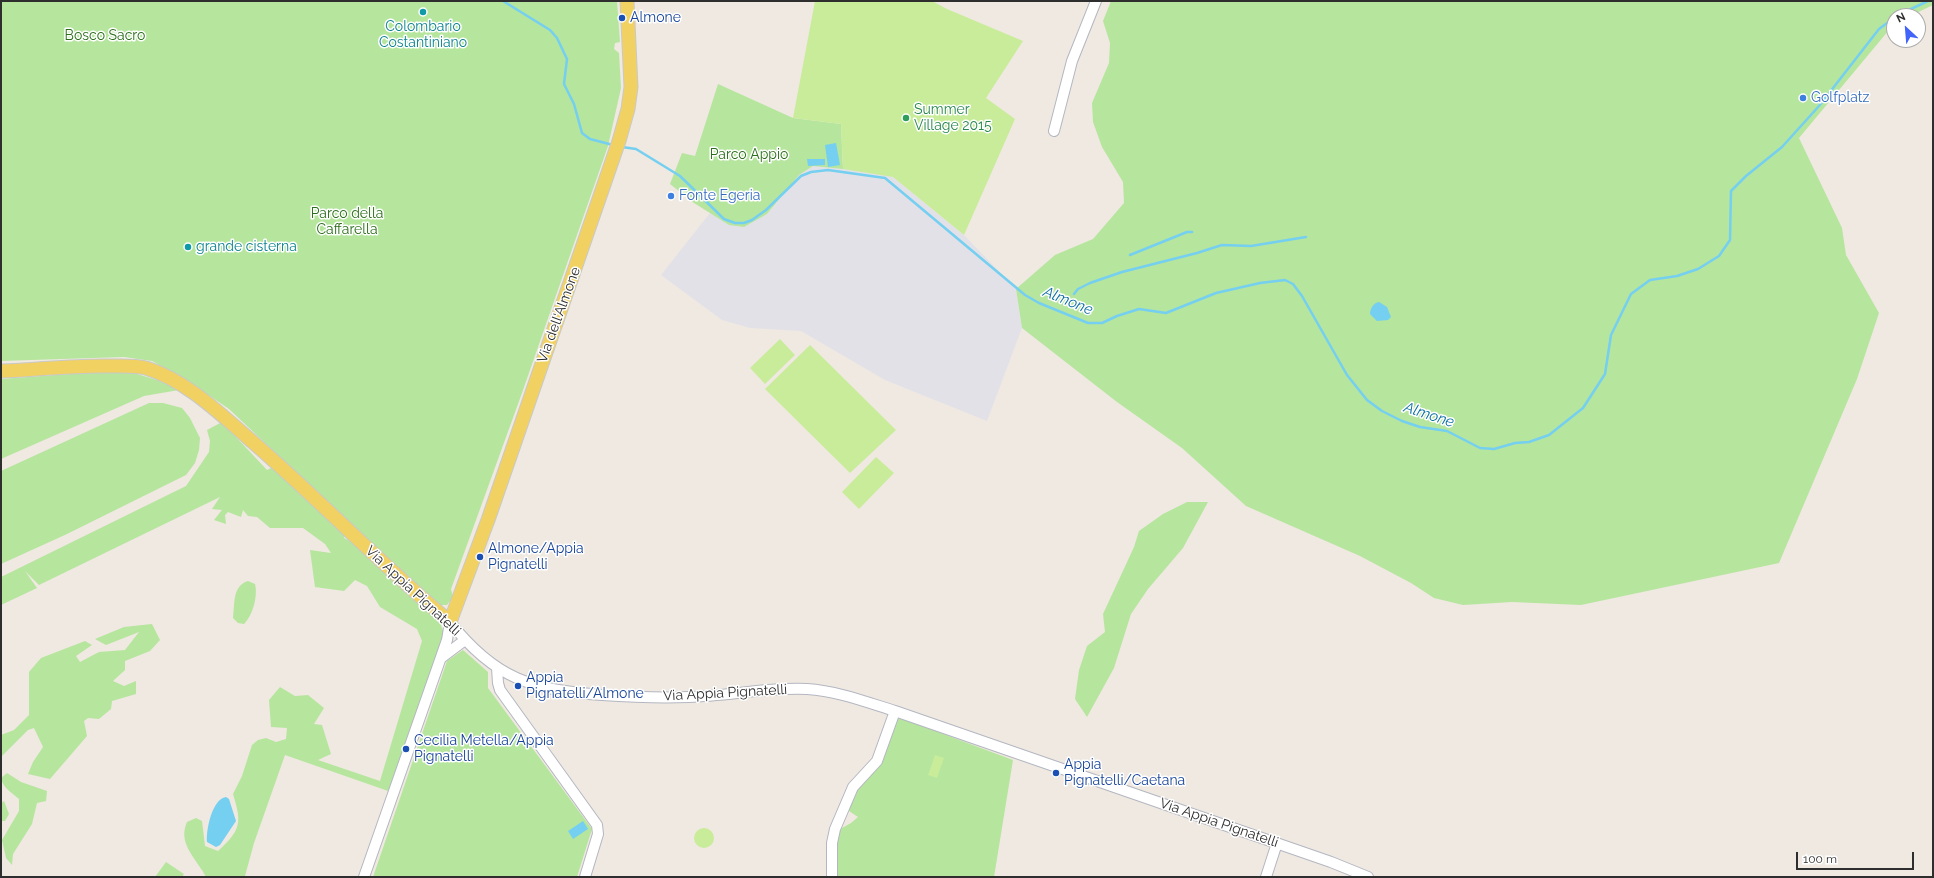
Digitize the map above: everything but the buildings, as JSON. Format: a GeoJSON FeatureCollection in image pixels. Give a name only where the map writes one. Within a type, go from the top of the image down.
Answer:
{"type":"FeatureCollection","features":[{"type":"Feature","properties":{"kind":"main road","name":"Via dell'Almone"},"geometry":{"type":"LineString","coordinates":[[450,622],[488,520],[617,147],[628,109],[631,87],[627,1]]}},
{"type":"Feature","properties":{"kind":"main road","name":"Via Appia Pignatelli"},"geometry":{"type":"LineString","coordinates":[[1,371],[91,366],[124,366],[144,368],[168,378],[199,396],[293,477],[391,571],[450,622]]}},
{"type":"Feature","properties":{"kind":"street"},"geometry":{"type":"LineString","coordinates":[[1054,131],[1072,61],[1096,1]]}},
{"type":"Feature","properties":{"kind":"street"},"geometry":{"type":"LineString","coordinates":[[364,877],[441,658],[450,622]]}},
{"type":"Feature","properties":{"kind":"street","name":"Via Appia Pignatelli"},"geometry":{"type":"LineString","coordinates":[[450,622],[465,640],[497,668],[533,686],[562,692],[620,696],[690,697],[775,689],[808,689],[852,697],[1277,843],[1368,877]]}},
{"type":"Feature","properties":{"kind":"street"},"geometry":{"type":"LineString","coordinates":[[441,658],[465,640]]}},
{"type":"Feature","properties":{"kind":"street"},"geometry":{"type":"LineString","coordinates":[[497,668],[500,690],[597,826],[598,834],[585,877]]}},
{"type":"Feature","properties":{"kind":"street"},"geometry":{"type":"LineString","coordinates":[[832,877],[832,843],[834,829],[854,787],[877,761],[894,711]]}},
{"type":"Feature","properties":{"kind":"street"},"geometry":{"type":"LineString","coordinates":[[1266,877],[1277,843]]}},
{"type":"Feature","properties":{"kind":"shaded area"},"geometry":{"type":"Polygon","coordinates":[[[813,166],[853,169],[893,177],[964,235],[1016,289],[1022,328],[987,421],[885,380],[801,331],[750,328],[722,320],[661,275],[710,213],[729,225],[767,214],[799,175],[813,166]]]}},
{"type":"Feature","properties":{"kind":"green space","name":"Parco della Caffarella"},"geometry":{"type":"Polygon","coordinates":[[[1,1],[617,1],[620,42],[615,43],[614,49],[619,53],[621,88],[608,146],[522,393],[451,589],[453,597],[447,605],[437,605],[229,409],[188,381],[152,361],[124,357],[1,361],[1,1]]]}},
{"type":"Feature","properties":{"kind":"green space","name":"Summer Village 2015"},"geometry":{"type":"Polygon","coordinates":[[[815,1],[932,1],[947,9],[1023,41],[986,98],[1015,119],[964,235],[893,177],[843,169],[841,124],[793,118],[815,1]]]}},
{"type":"Feature","properties":{"kind":"green space"},"geometry":{"type":"Polygon","coordinates":[[[1111,1],[1933,1],[1933,5],[1926,8],[1886,8],[1886,34],[1799,138],[1842,228],[1846,255],[1879,313],[1857,379],[1779,563],[1581,605],[1512,602],[1463,605],[1434,598],[1411,583],[1360,556],[1246,506],[1182,448],[1117,402],[1022,328],[1016,289],[1055,255],[1093,239],[1124,203],[1123,182],[1102,147],[1093,122],[1092,103],[1109,63],[1110,43],[1103,21],[1111,1]]]}},
{"type":"Feature","properties":{"kind":"green space","name":"Parco Appio"},"geometry":{"type":"Polygon","coordinates":[[[718,84],[793,118],[841,124],[843,169],[813,166],[799,175],[767,214],[744,227],[729,225],[694,203],[670,184],[682,153],[695,156],[718,84]]]}},
{"type":"Feature","properties":{"kind":"green space"},"geometry":{"type":"Polygon","coordinates":[[[780,339],[795,355],[765,384],[750,368],[780,339]]]}},
{"type":"Feature","properties":{"kind":"green space"},"geometry":{"type":"Polygon","coordinates":[[[810,345],[896,430],[850,473],[765,389],[810,345]]]}},
{"type":"Feature","properties":{"kind":"green space"},"geometry":{"type":"Polygon","coordinates":[[[124,370],[157,380],[179,390],[144,396],[1,459],[1,379],[124,370]]]}},
{"type":"Feature","properties":{"kind":"green space"},"geometry":{"type":"Polygon","coordinates":[[[149,403],[163,403],[182,408],[190,418],[200,438],[199,450],[195,463],[186,475],[67,534],[1,564],[1,471],[149,403]]]}},
{"type":"Feature","properties":{"kind":"green space"},"geometry":{"type":"Polygon","coordinates":[[[222,422],[267,470],[271,468],[279,473],[346,534],[344,538],[354,543],[437,615],[444,633],[391,792],[285,755],[254,843],[245,876],[247,877],[206,877],[189,851],[184,837],[187,822],[196,818],[202,821],[205,846],[218,851],[226,844],[235,831],[238,826],[238,812],[233,794],[242,776],[252,745],[258,740],[266,738],[276,742],[286,739],[287,728],[271,727],[269,700],[280,687],[295,696],[308,695],[324,708],[314,724],[322,725],[331,754],[318,760],[380,781],[422,641],[417,629],[380,607],[367,586],[355,580],[344,591],[315,587],[310,550],[331,553],[325,544],[303,528],[270,528],[257,517],[248,516],[243,510],[241,517],[228,512],[225,515],[226,524],[214,520],[222,510],[212,509],[220,497],[39,585],[25,571],[37,588],[1,605],[1,577],[186,486],[209,452],[210,441],[207,430],[222,422]]]}},
{"type":"Feature","properties":{"kind":"green space"},"geometry":{"type":"Polygon","coordinates":[[[876,457],[894,473],[859,509],[842,492],[876,457]]]}},
{"type":"Feature","properties":{"kind":"green space"},"geometry":{"type":"Polygon","coordinates":[[[1187,502],[1208,502],[1183,548],[1148,589],[1131,614],[1114,668],[1087,717],[1075,699],[1079,670],[1087,646],[1105,632],[1103,614],[1134,547],[1139,531],[1163,514],[1187,502]]]}},
{"type":"Feature","properties":{"kind":"green space"},"geometry":{"type":"Polygon","coordinates":[[[248,581],[255,584],[256,594],[250,616],[244,624],[238,623],[233,618],[234,601],[239,587],[248,581]]]}},
{"type":"Feature","properties":{"kind":"green space"},"geometry":{"type":"Polygon","coordinates":[[[152,624],[160,640],[150,651],[125,661],[125,670],[113,681],[124,686],[136,681],[136,694],[112,701],[111,709],[99,719],[88,718],[84,721],[87,736],[50,779],[28,774],[33,762],[43,747],[34,728],[28,730],[1,757],[1,735],[14,730],[29,715],[29,672],[41,658],[85,641],[92,645],[76,656],[80,662],[99,652],[125,650],[139,632],[106,645],[95,639],[124,627],[152,624]]]}},
{"type":"Feature","properties":{"kind":"green space"},"geometry":{"type":"Polygon","coordinates":[[[463,650],[488,672],[488,688],[592,829],[577,877],[373,877],[447,661],[463,650]]]}},
{"type":"Feature","properties":{"kind":"green space"},"geometry":{"type":"Polygon","coordinates":[[[895,716],[1013,760],[994,877],[832,877],[833,833],[851,823],[858,817],[846,809],[859,781],[875,767],[895,716]]]}},
{"type":"Feature","properties":{"kind":"green space"},"geometry":{"type":"Polygon","coordinates":[[[935,755],[944,758],[937,778],[928,775],[935,755]]]}},
{"type":"Feature","properties":{"kind":"green space"},"geometry":{"type":"Polygon","coordinates":[[[7,773],[21,782],[47,791],[46,801],[37,803],[32,824],[13,854],[12,865],[6,858],[2,840],[19,811],[19,799],[8,790],[2,782],[1,778],[7,773]]]}},
{"type":"Feature","properties":{"kind":"green space"},"geometry":{"type":"Polygon","coordinates":[[[4,801],[9,814],[5,821],[1,821],[1,803],[4,801]]]}},
{"type":"Feature","properties":{"kind":"green space"},"geometry":{"type":"Polygon","coordinates":[[[704,828],[711,831],[714,838],[711,845],[704,848],[697,845],[694,838],[697,831],[704,828]]]}},
{"type":"Feature","properties":{"kind":"green space"},"geometry":{"type":"Polygon","coordinates":[[[166,862],[184,874],[182,877],[155,877],[166,862]]]}},
{"type":"Feature","properties":{"kind":"water"},"geometry":{"type":"Polygon","coordinates":[[[836,143],[840,165],[828,167],[825,145],[836,143]]]}},
{"type":"Feature","properties":{"kind":"water"},"geometry":{"type":"Polygon","coordinates":[[[807,159],[825,159],[825,165],[808,166],[807,159]]]}},
{"type":"Feature","properties":{"kind":"water"},"geometry":{"type":"Polygon","coordinates":[[[1379,302],[1387,307],[1391,317],[1388,320],[1377,321],[1370,314],[1372,306],[1379,302]]]}},
{"type":"Feature","properties":{"kind":"water"},"geometry":{"type":"Polygon","coordinates":[[[226,797],[229,799],[236,821],[220,845],[216,847],[207,842],[209,823],[217,803],[226,797]]]}},
{"type":"Feature","properties":{"kind":"water"},"geometry":{"type":"Polygon","coordinates":[[[583,821],[588,829],[573,839],[568,831],[583,821]]]}},
{"type":"Feature","properties":{"kind":"waterway","name":"Almone"},"geometry":{"type":"LineString","coordinates":[[503,1],[550,30],[557,38],[567,59],[564,84],[574,104],[582,133],[590,139],[613,145]]}},
{"type":"Feature","properties":{"kind":"waterway"},"geometry":{"type":"LineString","coordinates":[[1913,8],[1928,1]]}},
{"type":"Feature","properties":{"kind":"waterway","name":"Almone"},"geometry":{"type":"LineString","coordinates":[[622,147],[636,149],[680,176],[724,219],[735,223],[744,223],[752,220],[766,210],[801,176],[811,172],[828,170],[885,178],[1025,295],[1039,303],[1088,323],[1102,323],[1117,316],[1139,309],[1166,313],[1216,293],[1260,283],[1285,280],[1293,284],[1302,296],[1347,375],[1367,400],[1382,411],[1402,421],[1420,427],[1447,431],[1480,448],[1494,449],[1515,443],[1529,442],[1549,435],[1583,408],[1605,374],[1611,335],[1631,294],[1650,280],[1677,276],[1698,269],[1719,256],[1730,240],[1731,191],[1746,176],[1782,147],[1819,106],[1879,29],[1886,24]]}},
{"type":"Feature","properties":{"kind":"waterway"},"geometry":{"type":"LineString","coordinates":[[1130,255],[1187,232],[1192,232]]}},
{"type":"Feature","properties":{"kind":"waterway"},"geometry":{"type":"LineString","coordinates":[[1074,294],[1078,289],[1090,283],[1122,272],[1197,253],[1222,245],[1251,246],[1306,237]]}},
{"type":"Feature","properties":{"kind":"place","name":"Colombario Costantiniano"},"geometry":{"type":"Point","coordinates":[423,12]}},
{"type":"Feature","properties":{"kind":"place","name":"Almone"},"geometry":{"type":"Point","coordinates":[622,18]}},
{"type":"Feature","properties":{"kind":"place","name":"Golfplatz"},"geometry":{"type":"Point","coordinates":[1803,98]}},
{"type":"Feature","properties":{"kind":"place","name":"Summer Village 2015"},"geometry":{"type":"Point","coordinates":[906,118]}},
{"type":"Feature","properties":{"kind":"place","name":"Fonte Egeria"},"geometry":{"type":"Point","coordinates":[671,196]}},
{"type":"Feature","properties":{"kind":"place","name":"grande cisterna"},"geometry":{"type":"Point","coordinates":[188,247]}},
{"type":"Feature","properties":{"kind":"place","name":"Almone/Appia Pignatelli"},"geometry":{"type":"Point","coordinates":[480,557]}},
{"type":"Feature","properties":{"kind":"place","name":"Appia Pignatelli/Almone"},"geometry":{"type":"Point","coordinates":[518,686]}},
{"type":"Feature","properties":{"kind":"place","name":"Cecilia Metella/Appia Pignatelli"},"geometry":{"type":"Point","coordinates":[406,749]}},
{"type":"Feature","properties":{"kind":"place","name":"Appia Pignatelli/Caetana"},"geometry":{"type":"Point","coordinates":[1056,773]}},
{"type":"Feature","properties":{"kind":"park label","name":"Bosco Sacro"},"geometry":{"type":"Point","coordinates":[105,36]}}]}
